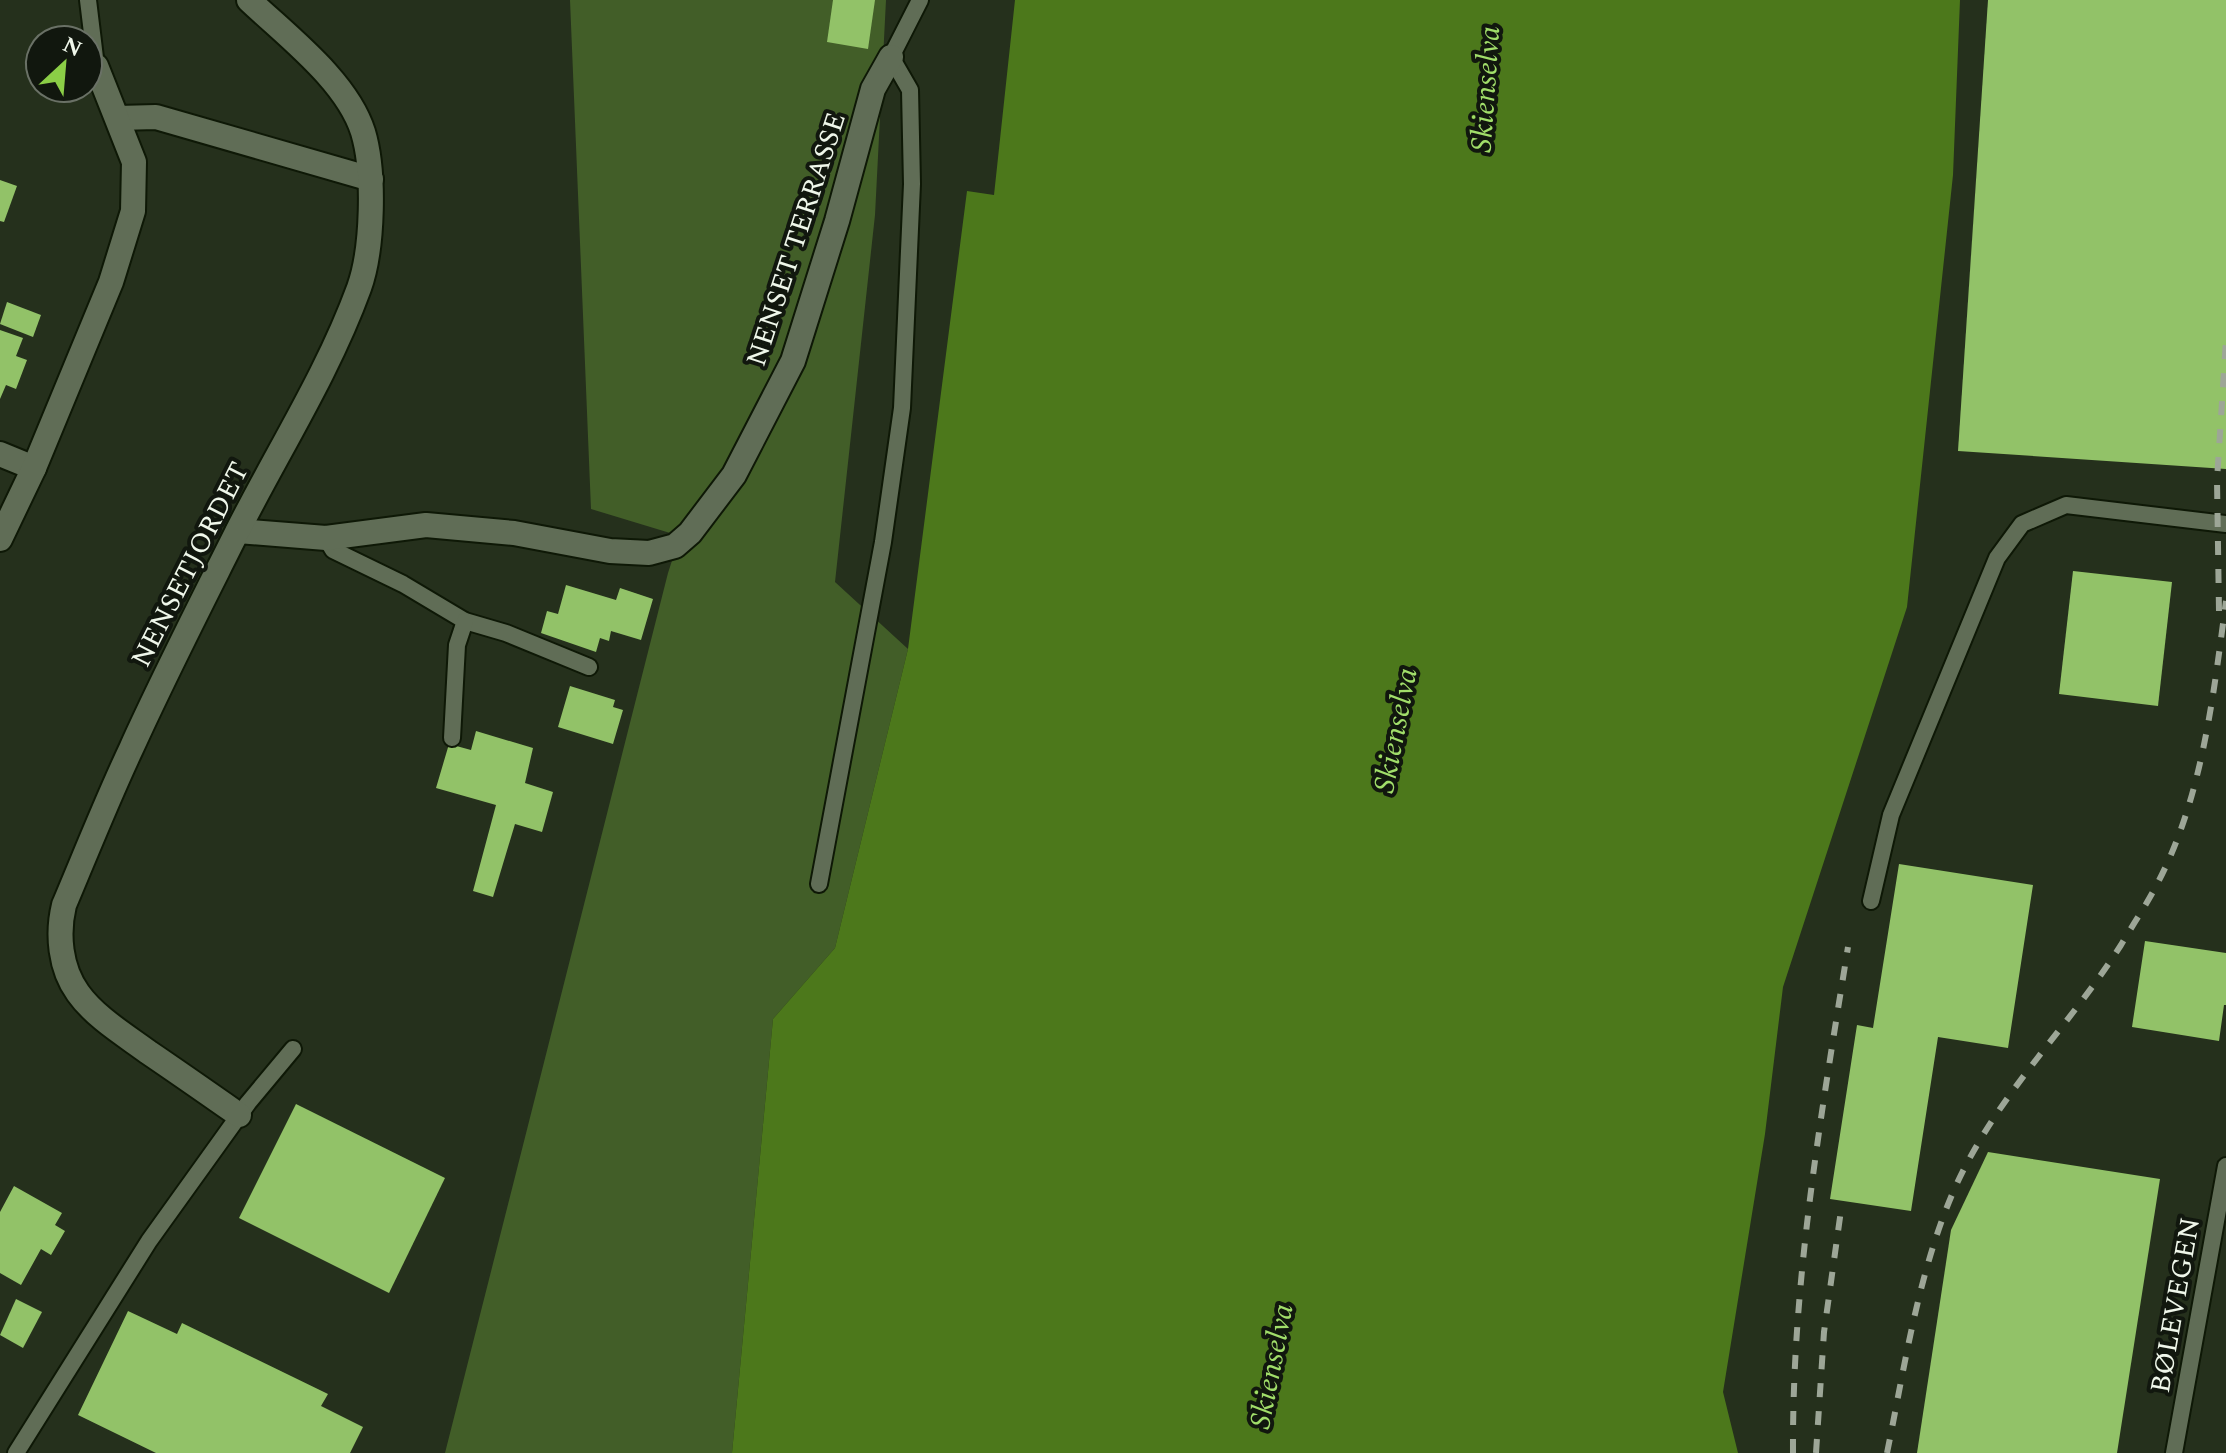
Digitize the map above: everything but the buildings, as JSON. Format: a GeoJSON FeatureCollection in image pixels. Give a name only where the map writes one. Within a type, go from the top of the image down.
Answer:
{"type":"FeatureCollection","features":[{"type":"Feature","properties":{"kind":"street","name":"NENSETJORDET"},"geometry":{"type":"LineString","coordinates":[[239,1115],[113,1027],[78,993],[66,968],[59,924],[64,905],[131,748],[238,531],[324,367],[360,285],[370,221],[371,179],[363,131],[345,99],[316,63],[249,0]]}},
{"type":"Feature","properties":{"kind":"street","name":"NENSET TERRASSE"},"geometry":{"type":"LineString","coordinates":[[238,531],[326,538],[426,525],[514,533],[610,551],[649,553],[675,546],[690,533],[734,475],[793,361],[837,221],[873,89],[891,57]]}},
{"type":"Feature","properties":{"kind":"street"},"geometry":{"type":"LineString","coordinates":[[0,539],[34,468],[111,282],[133,211],[134,162],[104,85]]}},
{"type":"Feature","properties":{"kind":"street"},"geometry":{"type":"LineString","coordinates":[[118,118],[156,117],[371,179]]}},
{"type":"Feature","properties":{"kind":"street"},"geometry":{"type":"LineString","coordinates":[[0,454],[34,468]]}},
{"type":"Feature","properties":{"kind":"lane"},"geometry":{"type":"LineString","coordinates":[[88,0],[91,24]]}},
{"type":"Feature","properties":{"kind":"lane"},"geometry":{"type":"LineString","coordinates":[[819,884],[883,542],[902,408],[912,184],[910,90],[891,57],[920,0]]}},
{"type":"Feature","properties":{"kind":"lane"},"geometry":{"type":"LineString","coordinates":[[1871,901],[1891,815],[1997,558],[2022,524],[2066,505],[2226,524]]}},
{"type":"Feature","properties":{"kind":"lane"},"geometry":{"type":"LineString","coordinates":[[326,538],[333,550],[403,584],[465,621],[506,633],[589,667]]}},
{"type":"Feature","properties":{"kind":"lane"},"geometry":{"type":"LineString","coordinates":[[452,738],[457,645],[465,621]]}},
{"type":"Feature","properties":{"kind":"lane"},"geometry":{"type":"LineString","coordinates":[[16,1453],[149,1241],[239,1115],[293,1049]]}},
{"type":"Feature","properties":{"kind":"lane","name":"BØLEVEGEN"},"geometry":{"type":"LineString","coordinates":[[2174,1453],[2226,1166]]}},
{"type":"Feature","properties":{"kind":"shaded area"},"geometry":{"type":"Polygon","coordinates":[[[570,0],[886,0],[875,215],[835,582],[908,649],[835,948],[773,1019],[732,1453],[445,1453],[668,573],[680,536],[591,509],[570,0]]]}},
{"type":"Feature","properties":{"kind":"water","name":"Skienselva"},"geometry":{"type":"Polygon","coordinates":[[[1015,0],[1960,0],[1953,175],[1907,607],[1783,987],[1765,1134],[1723,1392],[1738,1453],[732,1453],[773,1019],[835,948],[908,649],[967,191],[994,195],[1015,0]]]}},
{"type":"Feature","properties":{"kind":"railway"},"geometry":{"type":"LineString","coordinates":[[2219,611],[2217,480],[2226,340]]}},
{"type":"Feature","properties":{"kind":"railway"},"geometry":{"type":"LineString","coordinates":[[1887,1453],[1922,1286],[1954,1190],[1971,1156],[2011,1093],[2121,945],[2171,855],[2195,785],[2216,675],[2226,601]]}},
{"type":"Feature","properties":{"kind":"railway"},"geometry":{"type":"LineString","coordinates":[[1793,1453],[1797,1325],[1803,1262],[1818,1136],[1848,947]]}},
{"type":"Feature","properties":{"kind":"railway"},"geometry":{"type":"LineString","coordinates":[[1816,1453],[1824,1332],[1842,1203]]}}]}
